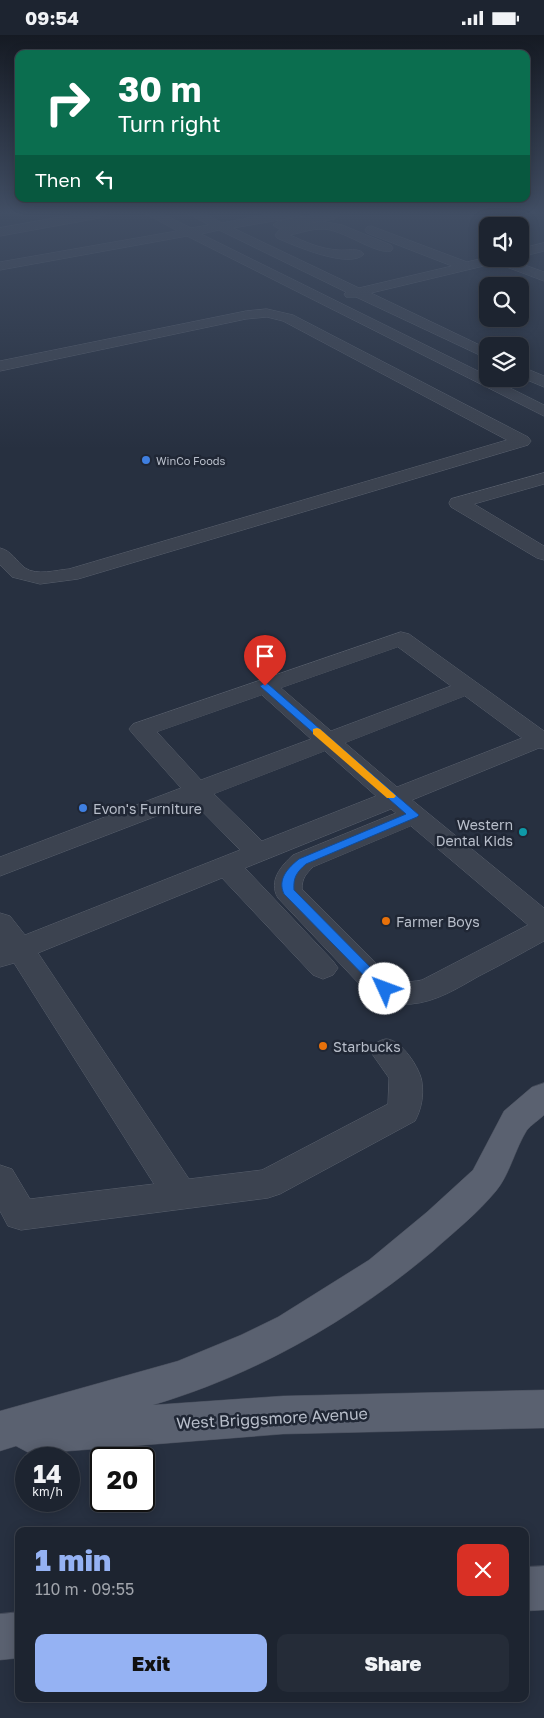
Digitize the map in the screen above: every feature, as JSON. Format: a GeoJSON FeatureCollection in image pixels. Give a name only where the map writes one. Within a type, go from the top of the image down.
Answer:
{"type":"FeatureCollection","features":[{"type":"Feature","properties":{"kind":"main road"},"geometry":{"type":"LineString","coordinates":[[0,1431],[179,1379],[255,1348],[292,1329],[382,1271],[440,1223],[485,1180],[516,1120],[544,1096]]}},
{"type":"Feature","properties":{"kind":"main road","name":"West Briggsmore Avenue"},"geometry":{"type":"LineString","coordinates":[[0,1436],[283,1415],[544,1409]]}},
{"type":"Feature","properties":{"kind":"main road"},"geometry":{"type":"LineString","coordinates":[[529,1589],[544,1588]]}},
{"type":"Feature","properties":{"kind":"main road"},"geometry":{"type":"LineString","coordinates":[[0,1637],[15,1635]]}},
{"type":"Feature","properties":{"kind":"street"},"geometry":{"type":"LineString","coordinates":[[307,292],[541,408]]}},
{"type":"Feature","properties":{"kind":"street"},"geometry":{"type":"LineString","coordinates":[[355,292],[479,351]]}},
{"type":"Feature","properties":{"kind":"street"},"geometry":{"type":"LineString","coordinates":[[325,301],[364,292]]}},
{"type":"Feature","properties":{"kind":"street"},"geometry":{"type":"LineString","coordinates":[[0,366],[246,315],[267,313],[288,318],[522,441],[71,575],[40,578],[19,573],[0,554]]}},
{"type":"Feature","properties":{"kind":"street"},"geometry":{"type":"LineString","coordinates":[[529,375],[544,382]]}},
{"type":"Feature","properties":{"kind":"street"},"geometry":{"type":"LineString","coordinates":[[483,420],[541,408]]}},
{"type":"Feature","properties":{"kind":"street"},"geometry":{"type":"LineString","coordinates":[[544,478],[458,503],[544,554]]}},
{"type":"Feature","properties":{"kind":"street"},"geometry":{"type":"LineString","coordinates":[[258,853],[198,792],[141,729],[265,686],[401,639],[542,741],[404,807],[302,861],[293,869],[288,879],[288,891],[375,981],[385,989],[402,993],[419,993],[433,988],[543,922],[404,807],[265,686]]}},
{"type":"Feature","properties":{"kind":"street"},"geometry":{"type":"LineString","coordinates":[[0,867],[468,687]]}},
{"type":"Feature","properties":{"kind":"street"},"geometry":{"type":"LineString","coordinates":[[10,953],[258,853],[404,807]]}},
{"type":"Feature","properties":{"kind":"street"},"geometry":{"type":"LineString","coordinates":[[226,866],[323,967]]}},
{"type":"Feature","properties":{"kind":"street"},"geometry":{"type":"LineString","coordinates":[[0,923],[10,953],[180,1195]]}},
{"type":"Feature","properties":{"kind":"street"},"geometry":{"type":"LineString","coordinates":[[0,1179],[21,1215],[268,1184],[403,1111],[408,1090],[404,1072],[386,1051]]}},
{"type":"Feature","properties":{"kind":"slow traffic"},"geometry":{"type":"LineString","coordinates":[[317,731],[391,796]]}},
{"type":"Feature","properties":{"kind":"place","name":"WinCo Foods"},"geometry":{"type":"Point","coordinates":[146,460]}},
{"type":"Feature","properties":{"kind":"place","name":"Evon's Furniture"},"geometry":{"type":"Point","coordinates":[83,808]}},
{"type":"Feature","properties":{"kind":"place","name":"Western Dental Kids"},"geometry":{"type":"Point","coordinates":[523,832]}},
{"type":"Feature","properties":{"kind":"place","name":"Farmer Boys"},"geometry":{"type":"Point","coordinates":[386,921]}},
{"type":"Feature","properties":{"kind":"place","name":"Starbucks"},"geometry":{"type":"Point","coordinates":[323,1046]}},
{"type":"Feature","properties":{"kind":"route"},"geometry":{"type":"LineString","coordinates":[[265,686],[413,815],[302,861],[293,869],[288,879],[288,891],[385,989]]}}]}
